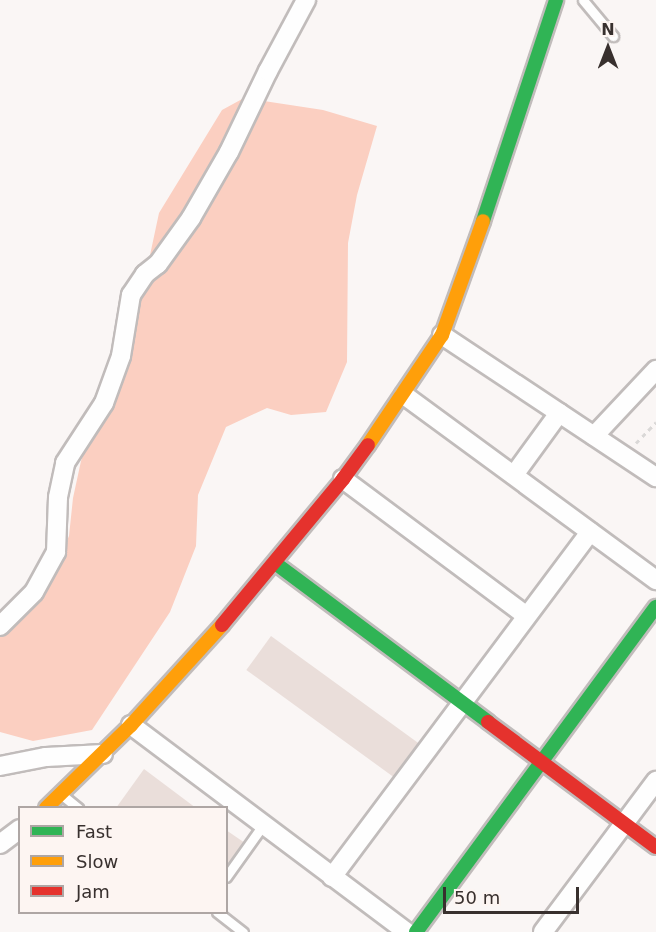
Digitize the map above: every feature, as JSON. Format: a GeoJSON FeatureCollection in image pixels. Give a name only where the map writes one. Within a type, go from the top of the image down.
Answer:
{"type":"FeatureCollection","features":[{"type":"Feature","properties":{"kind":"street"},"geometry":{"type":"LineString","coordinates":[[0,626],[34,592],[56,552],[58,496],[65,463],[104,403],[121,356],[131,295],[145,274],[158,264],[196,209],[230,152],[268,71],[306,0]]}},
{"type":"Feature","properties":{"kind":"street"},"geometry":{"type":"LineString","coordinates":[[47,806],[62,795],[131,725],[203,648],[275,563],[343,479],[404,395],[442,335],[478,235],[556,0]]}},
{"type":"Feature","properties":{"kind":"street"},"geometry":{"type":"LineString","coordinates":[[442,335],[656,477]]}},
{"type":"Feature","properties":{"kind":"street"},"geometry":{"type":"LineString","coordinates":[[594,436],[656,370]]}},
{"type":"Feature","properties":{"kind":"street"},"geometry":{"type":"LineString","coordinates":[[404,395],[656,580]]}},
{"type":"Feature","properties":{"kind":"street"},"geometry":{"type":"LineString","coordinates":[[514,475],[560,413]]}},
{"type":"Feature","properties":{"kind":"street"},"geometry":{"type":"LineString","coordinates":[[343,479],[527,616]]}},
{"type":"Feature","properties":{"kind":"street"},"geometry":{"type":"LineString","coordinates":[[332,877],[590,532]]}},
{"type":"Feature","properties":{"kind":"street"},"geometry":{"type":"LineString","coordinates":[[275,563],[656,847]]}},
{"type":"Feature","properties":{"kind":"street"},"geometry":{"type":"LineString","coordinates":[[416,932],[656,608]]}},
{"type":"Feature","properties":{"kind":"street"},"geometry":{"type":"LineString","coordinates":[[131,725],[407,932]]}},
{"type":"Feature","properties":{"kind":"street"},"geometry":{"type":"LineString","coordinates":[[0,766],[46,757],[103,754]]}},
{"type":"Feature","properties":{"kind":"street"},"geometry":{"type":"LineString","coordinates":[[543,932],[656,781]]}},
{"type":"Feature","properties":{"kind":"street"},"geometry":{"type":"LineString","coordinates":[[0,844],[18,830]]}},
{"type":"Feature","properties":{"kind":"lane"},"geometry":{"type":"LineString","coordinates":[[583,0],[613,36]]}},
{"type":"Feature","properties":{"kind":"lane"},"geometry":{"type":"LineString","coordinates":[[62,795],[77,806]]}},
{"type":"Feature","properties":{"kind":"lane"},"geometry":{"type":"LineString","coordinates":[[228,875],[264,825]]}},
{"type":"Feature","properties":{"kind":"lane"},"geometry":{"type":"LineString","coordinates":[[220,914],[243,932]]}},
{"type":"Feature","properties":{"kind":"path"},"geometry":{"type":"LineString","coordinates":[[624,456],[656,422]]}},
{"type":"Feature","properties":{"kind":"shaded area"},"geometry":{"type":"Polygon","coordinates":[[[244,98],[323,110],[377,126],[357,195],[348,243],[347,362],[326,412],[291,415],[267,408],[226,427],[198,495],[196,546],[170,612],[92,730],[33,741],[0,732],[0,634],[51,575],[69,536],[73,498],[81,461],[136,321],[159,213],[222,110],[244,98]]]}},
{"type":"Feature","properties":{"kind":"building"},"geometry":{"type":"Polygon","coordinates":[[[271,636],[421,745],[396,779],[246,670],[271,636]]]}},
{"type":"Feature","properties":{"kind":"building"},"geometry":{"type":"Polygon","coordinates":[[[144,769],[193,806],[117,806],[144,769]]]}},
{"type":"Feature","properties":{"kind":"building"},"geometry":{"type":"Polygon","coordinates":[[[228,831],[245,843],[228,865],[228,831]]]}},
{"type":"Feature","properties":{"kind":"traffic: fast"},"geometry":{"type":"LineString","coordinates":[[483,221],[556,0]]}},
{"type":"Feature","properties":{"kind":"traffic: fast"},"geometry":{"type":"LineString","coordinates":[[275,563],[488,722]]}},
{"type":"Feature","properties":{"kind":"traffic: fast"},"geometry":{"type":"LineString","coordinates":[[416,932],[656,607]]}},
{"type":"Feature","properties":{"kind":"traffic: slow"},"geometry":{"type":"LineString","coordinates":[[368,445],[442,335],[483,221]]}},
{"type":"Feature","properties":{"kind":"traffic: slow"},"geometry":{"type":"LineString","coordinates":[[48,806],[131,725],[222,625]]}},
{"type":"Feature","properties":{"kind":"traffic: jam"},"geometry":{"type":"LineString","coordinates":[[222,625],[343,479],[368,445]]}},
{"type":"Feature","properties":{"kind":"traffic: jam"},"geometry":{"type":"LineString","coordinates":[[488,722],[656,847]]}}]}
